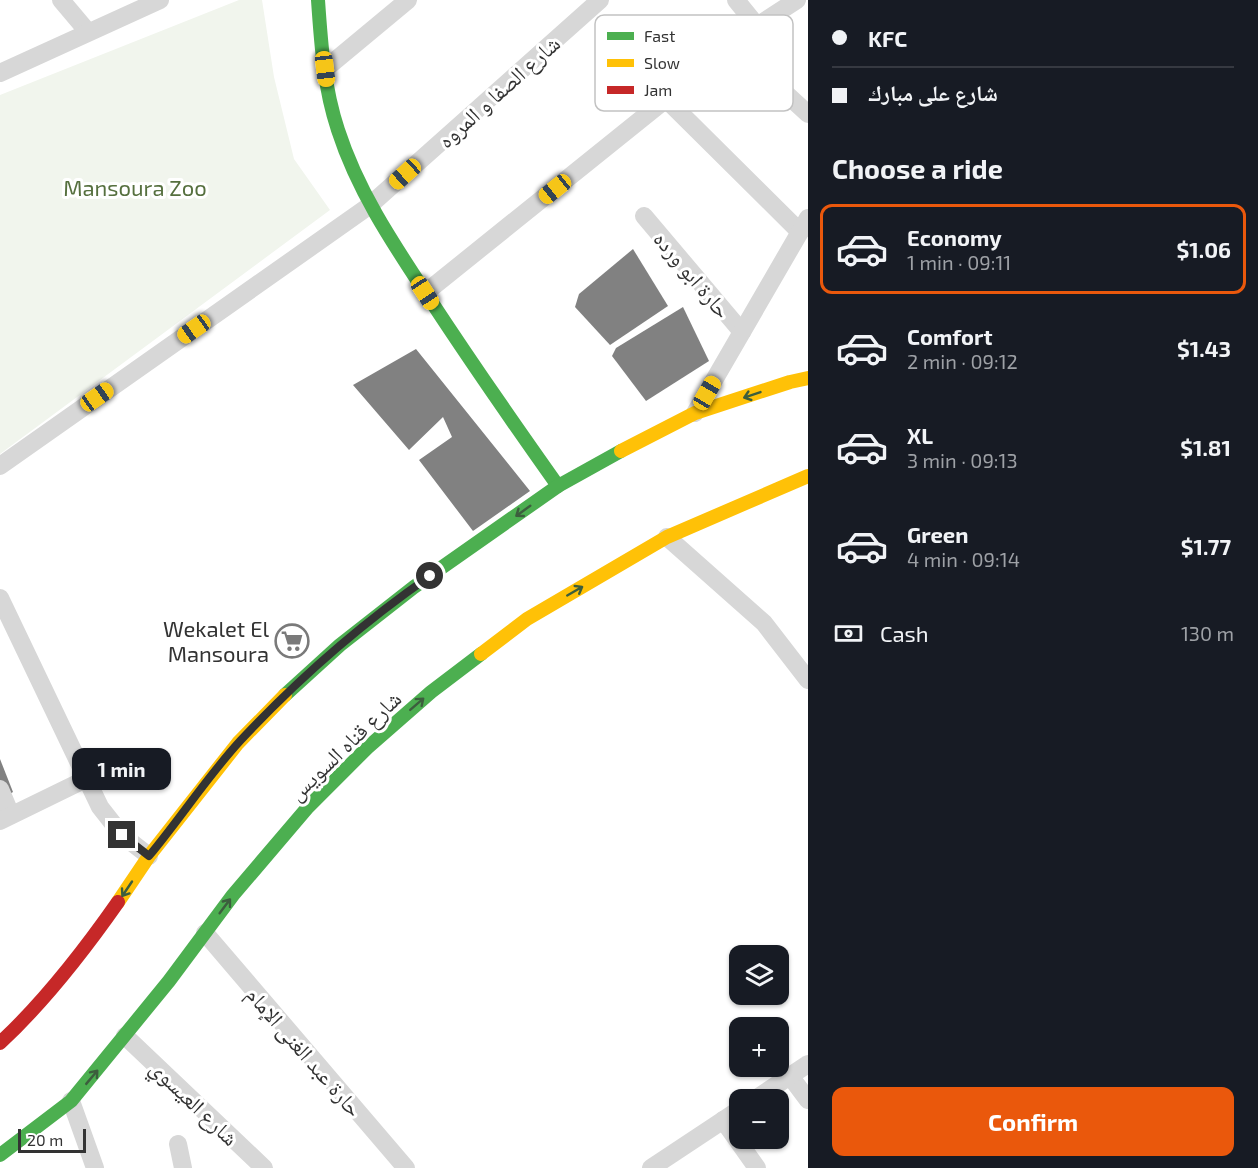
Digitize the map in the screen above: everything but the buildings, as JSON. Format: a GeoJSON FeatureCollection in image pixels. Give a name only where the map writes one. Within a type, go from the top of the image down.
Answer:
{"type":"FeatureCollection","features":[{"type":"Feature","properties":{"kind":"main road"},"geometry":{"type":"LineString","coordinates":[[318,0],[328,94],[337,130],[350,166],[369,206],[470,361],[558,486]]}},
{"type":"Feature","properties":{"kind":"main road"},"geometry":{"type":"LineString","coordinates":[[0,1043],[32,1013],[101,926],[149,856],[238,743],[285,695],[340,645],[414,587],[558,486],[596,464],[696,413],[808,378]]}},
{"type":"Feature","properties":{"kind":"main road","name":"شارع قناه السويس"},"geometry":{"type":"LineString","coordinates":[[0,1155],[71,1101],[125,1036],[233,895],[308,807],[367,748],[431,692],[527,619],[667,537],[808,476]]}},
{"type":"Feature","properties":{"kind":"street"},"geometry":{"type":"LineString","coordinates":[[61,0],[88,32]]}},
{"type":"Feature","properties":{"kind":"street"},"geometry":{"type":"LineString","coordinates":[[0,73],[160,0]]}},
{"type":"Feature","properties":{"kind":"street"},"geometry":{"type":"LineString","coordinates":[[325,69],[408,0]]}},
{"type":"Feature","properties":{"kind":"street","name":"شارع الصفا و المروه"},"geometry":{"type":"LineString","coordinates":[[0,466],[369,206],[600,0]]}},
{"type":"Feature","properties":{"kind":"street"},"geometry":{"type":"LineString","coordinates":[[736,0],[749,15]]}},
{"type":"Feature","properties":{"kind":"street"},"geometry":{"type":"LineString","coordinates":[[774,15],[797,0]]}},
{"type":"Feature","properties":{"kind":"street"},"geometry":{"type":"LineString","coordinates":[[793,100],[808,114]]}},
{"type":"Feature","properties":{"kind":"street"},"geometry":{"type":"LineString","coordinates":[[425,293],[653,111]]}},
{"type":"Feature","properties":{"kind":"street"},"geometry":{"type":"LineString","coordinates":[[679,111],[804,225],[696,413]]}},
{"type":"Feature","properties":{"kind":"street","name":"حارة ابو ورده"},"geometry":{"type":"LineString","coordinates":[[644,216],[742,332]]}},
{"type":"Feature","properties":{"kind":"street"},"geometry":{"type":"LineString","coordinates":[[667,537],[764,623],[808,680]]}},
{"type":"Feature","properties":{"kind":"street"},"geometry":{"type":"LineString","coordinates":[[0,598],[100,807],[122,835],[149,856]]}},
{"type":"Feature","properties":{"kind":"street"},"geometry":{"type":"LineString","coordinates":[[0,789],[6,818],[86,779]]}},
{"type":"Feature","properties":{"kind":"street","name":"حارة عبد الغنى الإمام"},"geometry":{"type":"LineString","coordinates":[[205,933],[406,1168]]}},
{"type":"Feature","properties":{"kind":"street","name":"شارع العيسوي"},"geometry":{"type":"LineString","coordinates":[[125,1036],[251,1164]]}},
{"type":"Feature","properties":{"kind":"street"},"geometry":{"type":"LineString","coordinates":[[770,1089],[808,1064]]}},
{"type":"Feature","properties":{"kind":"street"},"geometry":{"type":"LineString","coordinates":[[790,1076],[808,1100]]}},
{"type":"Feature","properties":{"kind":"street"},"geometry":{"type":"LineString","coordinates":[[71,1101],[94,1168]]}},
{"type":"Feature","properties":{"kind":"street"},"geometry":{"type":"LineString","coordinates":[[663,1165],[729,1116]]}},
{"type":"Feature","properties":{"kind":"street"},"geometry":{"type":"LineString","coordinates":[[723,1120],[757,1168]]}},
{"type":"Feature","properties":{"kind":"street"},"geometry":{"type":"LineString","coordinates":[[178,1144],[183,1168]]}},
{"type":"Feature","properties":{"kind":"green space","name":"Mansoura Zoo"},"geometry":{"type":"Polygon","coordinates":[[[239,0],[262,0],[274,77],[294,159],[330,210],[0,454],[0,95],[239,0]]]}},
{"type":"Feature","properties":{"kind":"traffic: fast"},"geometry":{"type":"LineString","coordinates":[[318,0],[329,98],[346,153],[366,196],[403,258],[558,486]]}},
{"type":"Feature","properties":{"kind":"traffic: fast"},"geometry":{"type":"LineString","coordinates":[[285,695],[340,645],[414,587],[558,486],[621,451]]}},
{"type":"Feature","properties":{"kind":"traffic: fast"},"geometry":{"type":"LineString","coordinates":[[0,1155],[71,1101],[169,981],[233,895],[308,807],[367,748],[431,692],[481,654]]}},
{"type":"Feature","properties":{"kind":"traffic: slow"},"geometry":{"type":"LineString","coordinates":[[621,451],[695,413],[808,378]]}},
{"type":"Feature","properties":{"kind":"traffic: slow"},"geometry":{"type":"LineString","coordinates":[[481,654],[527,619],[667,537],[808,476]]}},
{"type":"Feature","properties":{"kind":"traffic: slow"},"geometry":{"type":"LineString","coordinates":[[118,902],[149,856],[238,743],[285,695]]}},
{"type":"Feature","properties":{"kind":"traffic: jam"},"geometry":{"type":"LineString","coordinates":[[0,1043],[63,976],[118,902]]}},
{"type":"Feature","properties":{"kind":"place","name":"Wekalet El Mansoura"},"geometry":{"type":"Point","coordinates":[292,641]}},
{"type":"Feature","properties":{"kind":"route"},"geometry":{"type":"LineString","coordinates":[[122,835],[149,856],[238,743],[285,695],[340,645],[430,576]]}}]}
